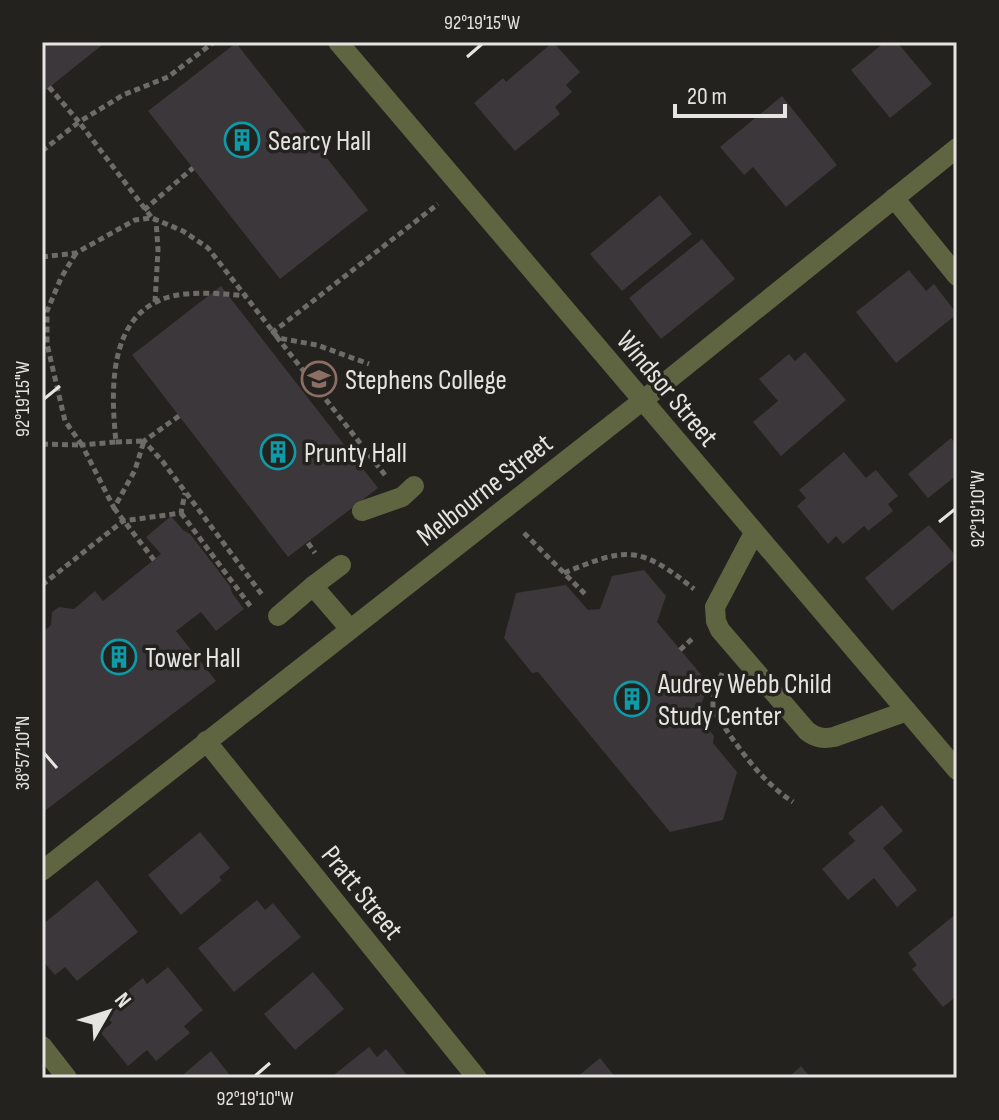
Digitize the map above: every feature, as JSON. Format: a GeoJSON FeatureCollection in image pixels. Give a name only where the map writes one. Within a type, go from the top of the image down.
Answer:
{"type":"FeatureCollection","features":[{"type":"Feature","properties":{"kind":"street","name":"Windsor Street"},"geometry":{"type":"LineString","coordinates":[[338,42],[957,770]]}},
{"type":"Feature","properties":{"kind":"street","name":"Melbourne Street"},"geometry":{"type":"LineString","coordinates":[[42,871],[642,401],[957,148]]}},
{"type":"Feature","properties":{"kind":"street"},"geometry":{"type":"LineString","coordinates":[[894,198],[957,276]]}},
{"type":"Feature","properties":{"kind":"street"},"geometry":{"type":"LineString","coordinates":[[362,511],[408,491]]}},
{"type":"Feature","properties":{"kind":"street"},"geometry":{"type":"LineString","coordinates":[[754,533],[715,607],[720,630],[814,736],[823,739],[834,737],[907,711]]}},
{"type":"Feature","properties":{"kind":"street"},"geometry":{"type":"LineString","coordinates":[[278,616],[341,565]]}},
{"type":"Feature","properties":{"kind":"street"},"geometry":{"type":"LineString","coordinates":[[313,586],[350,629]]}},
{"type":"Feature","properties":{"kind":"street","name":"Pratt Street"},"geometry":{"type":"LineString","coordinates":[[206,741],[477,1078]]}},
{"type":"Feature","properties":{"kind":"street"},"geometry":{"type":"LineString","coordinates":[[42,1046],[67,1078]]}},
{"type":"Feature","properties":{"kind":"path"},"geometry":{"type":"LineString","coordinates":[[42,151],[79,122],[123,95],[168,77],[214,42]]}},
{"type":"Feature","properties":{"kind":"path"},"geometry":{"type":"LineString","coordinates":[[49,87],[144,210],[154,219],[183,231],[208,248],[273,332],[408,491]]}},
{"type":"Feature","properties":{"kind":"path"},"geometry":{"type":"LineString","coordinates":[[144,210],[193,168]]}},
{"type":"Feature","properties":{"kind":"path"},"geometry":{"type":"LineString","coordinates":[[273,332],[438,204]]}},
{"type":"Feature","properties":{"kind":"path"},"geometry":{"type":"LineString","coordinates":[[42,257],[76,253],[135,220],[154,219]]}},
{"type":"Feature","properties":{"kind":"path"},"geometry":{"type":"LineString","coordinates":[[154,219],[158,250],[155,302]]}},
{"type":"Feature","properties":{"kind":"path"},"geometry":{"type":"LineString","coordinates":[[76,253],[47,311],[47,344],[65,421],[82,445],[114,508],[154,560]]}},
{"type":"Feature","properties":{"kind":"path"},"geometry":{"type":"LineString","coordinates":[[116,442],[113,369],[121,341],[138,317],[155,302],[182,294],[247,296]]}},
{"type":"Feature","properties":{"kind":"path"},"geometry":{"type":"LineString","coordinates":[[278,338],[317,345],[369,364]]}},
{"type":"Feature","properties":{"kind":"path"},"geometry":{"type":"LineString","coordinates":[[42,444],[144,441],[179,416]]}},
{"type":"Feature","properties":{"kind":"path"},"geometry":{"type":"LineString","coordinates":[[114,508],[135,470],[144,441]]}},
{"type":"Feature","properties":{"kind":"path"},"geometry":{"type":"LineString","coordinates":[[144,441],[278,616]]}},
{"type":"Feature","properties":{"kind":"path"},"geometry":{"type":"LineString","coordinates":[[185,491],[181,513],[251,607]]}},
{"type":"Feature","properties":{"kind":"path"},"geometry":{"type":"LineString","coordinates":[[42,585],[123,521],[181,513]]}},
{"type":"Feature","properties":{"kind":"path"},"geometry":{"type":"LineString","coordinates":[[524,533],[585,594]]}},
{"type":"Feature","properties":{"kind":"path"},"geometry":{"type":"LineString","coordinates":[[564,573],[605,556],[629,554],[647,558],[698,593]]}},
{"type":"Feature","properties":{"kind":"path"},"geometry":{"type":"LineString","coordinates":[[680,650],[693,638]]}},
{"type":"Feature","properties":{"kind":"building"},"geometry":{"type":"Polygon","coordinates":[[[42,42],[106,42],[42,93],[42,42]]]}},
{"type":"Feature","properties":{"kind":"building"},"geometry":{"type":"Polygon","coordinates":[[[553,42],[580,72],[566,85],[572,92],[555,107],[560,114],[515,151],[474,103],[503,78],[506,82],[553,42]]]}},
{"type":"Feature","properties":{"kind":"building"},"geometry":{"type":"Polygon","coordinates":[[[885,42],[897,42],[932,84],[890,118],[851,70],[885,42]]]}},
{"type":"Feature","properties":{"kind":"building","name":"Searcy Hall"},"geometry":{"type":"Polygon","coordinates":[[[236,43],[368,210],[280,279],[148,111],[236,43]]]}},
{"type":"Feature","properties":{"kind":"building"},"geometry":{"type":"Polygon","coordinates":[[[782,96],[837,165],[786,207],[753,167],[744,175],[720,147],[782,96]]]}},
{"type":"Feature","properties":{"kind":"building"},"geometry":{"type":"Polygon","coordinates":[[[660,195],[692,234],[622,291],[590,254],[660,195]]]}},
{"type":"Feature","properties":{"kind":"building"},"geometry":{"type":"Polygon","coordinates":[[[702,239],[735,279],[661,339],[629,298],[702,239]]]}},
{"type":"Feature","properties":{"kind":"building"},"geometry":{"type":"Polygon","coordinates":[[[909,270],[926,291],[934,284],[957,314],[896,363],[856,312],[909,270]]]}},
{"type":"Feature","properties":{"kind":"building","name":"Prunty Hall"},"geometry":{"type":"Polygon","coordinates":[[[221,286],[378,488],[288,557],[132,355],[221,286]]]}},
{"type":"Feature","properties":{"kind":"building"},"geometry":{"type":"Polygon","coordinates":[[[805,352],[846,400],[781,456],[753,422],[778,401],[759,379],[789,354],[795,361],[805,352]]]}},
{"type":"Feature","properties":{"kind":"building"},"geometry":{"type":"Polygon","coordinates":[[[951,438],[957,445],[957,475],[928,498],[908,474],[951,438]]]}},
{"type":"Feature","properties":{"kind":"building"},"geometry":{"type":"Polygon","coordinates":[[[844,452],[866,478],[876,470],[898,496],[888,504],[893,511],[868,531],[864,526],[843,544],[836,536],[828,544],[797,506],[806,498],[799,490],[844,452]]]}},
{"type":"Feature","properties":{"kind":"building","name":"Tower Hall"},"geometry":{"type":"Polygon","coordinates":[[[171,516],[190,534],[244,609],[216,631],[201,612],[176,631],[216,681],[42,813],[42,633],[51,625],[52,612],[59,607],[74,609],[95,591],[103,601],[161,554],[146,537],[171,516]]]}},
{"type":"Feature","properties":{"kind":"building"},"geometry":{"type":"Polygon","coordinates":[[[929,525],[957,557],[892,611],[865,578],[929,525]]]}},
{"type":"Feature","properties":{"kind":"building","name":"Audrey Webb Child Study Center"},"geometry":{"type":"Polygon","coordinates":[[[644,570],[666,596],[657,622],[709,684],[697,715],[714,736],[713,743],[737,772],[723,820],[670,832],[538,672],[532,673],[504,638],[516,593],[566,585],[588,610],[600,609],[612,576],[644,570]]]}},
{"type":"Feature","properties":{"kind":"building"},"geometry":{"type":"Polygon","coordinates":[[[882,805],[903,831],[883,848],[917,890],[897,907],[874,878],[848,900],[822,869],[855,841],[848,833],[882,805]]]}},
{"type":"Feature","properties":{"kind":"building"},"geometry":{"type":"Polygon","coordinates":[[[200,832],[230,868],[219,877],[222,880],[181,915],[148,875],[200,832]]]}},
{"type":"Feature","properties":{"kind":"building"},"geometry":{"type":"Polygon","coordinates":[[[97,880],[138,932],[77,981],[65,967],[55,975],[42,960],[42,925],[97,880]]]}},
{"type":"Feature","properties":{"kind":"building"},"geometry":{"type":"Polygon","coordinates":[[[257,900],[265,910],[273,903],[301,937],[234,992],[198,948],[257,900]]]}},
{"type":"Feature","properties":{"kind":"building"},"geometry":{"type":"Polygon","coordinates":[[[957,913],[957,996],[943,1007],[912,969],[917,965],[908,953],[957,913]]]}},
{"type":"Feature","properties":{"kind":"building"},"geometry":{"type":"Polygon","coordinates":[[[168,967],[203,1010],[184,1026],[190,1033],[156,1061],[147,1050],[128,1066],[100,1032],[112,1023],[107,1017],[126,1001],[121,996],[143,978],[147,984],[168,967]]]}},
{"type":"Feature","properties":{"kind":"building"},"geometry":{"type":"Polygon","coordinates":[[[313,972],[344,1009],[295,1050],[264,1014],[313,972]]]}},
{"type":"Feature","properties":{"kind":"building"},"geometry":{"type":"Polygon","coordinates":[[[369,1047],[377,1057],[386,1049],[407,1075],[403,1078],[330,1078],[369,1047]]]}},
{"type":"Feature","properties":{"kind":"building"},"geometry":{"type":"Polygon","coordinates":[[[211,1051],[232,1078],[179,1078],[211,1051]]]}},
{"type":"Feature","properties":{"kind":"building"},"geometry":{"type":"Polygon","coordinates":[[[600,1058],[616,1078],[576,1078],[600,1058]]]}},
{"type":"Feature","properties":{"kind":"building"},"geometry":{"type":"Polygon","coordinates":[[[801,1066],[811,1078],[788,1078],[801,1066]]]}},
{"type":"Feature","properties":{"kind":"place","name":"Searcy Hall"},"geometry":{"type":"Point","coordinates":[242,140]}},
{"type":"Feature","properties":{"kind":"place","name":"Stephens College"},"geometry":{"type":"Point","coordinates":[319,379]}},
{"type":"Feature","properties":{"kind":"place","name":"Prunty Hall"},"geometry":{"type":"Point","coordinates":[278,452]}},
{"type":"Feature","properties":{"kind":"place","name":"Tower Hall"},"geometry":{"type":"Point","coordinates":[119,657]}},
{"type":"Feature","properties":{"kind":"place","name":"Audrey Webb Child Study Center"},"geometry":{"type":"Point","coordinates":[632,699]}}]}
